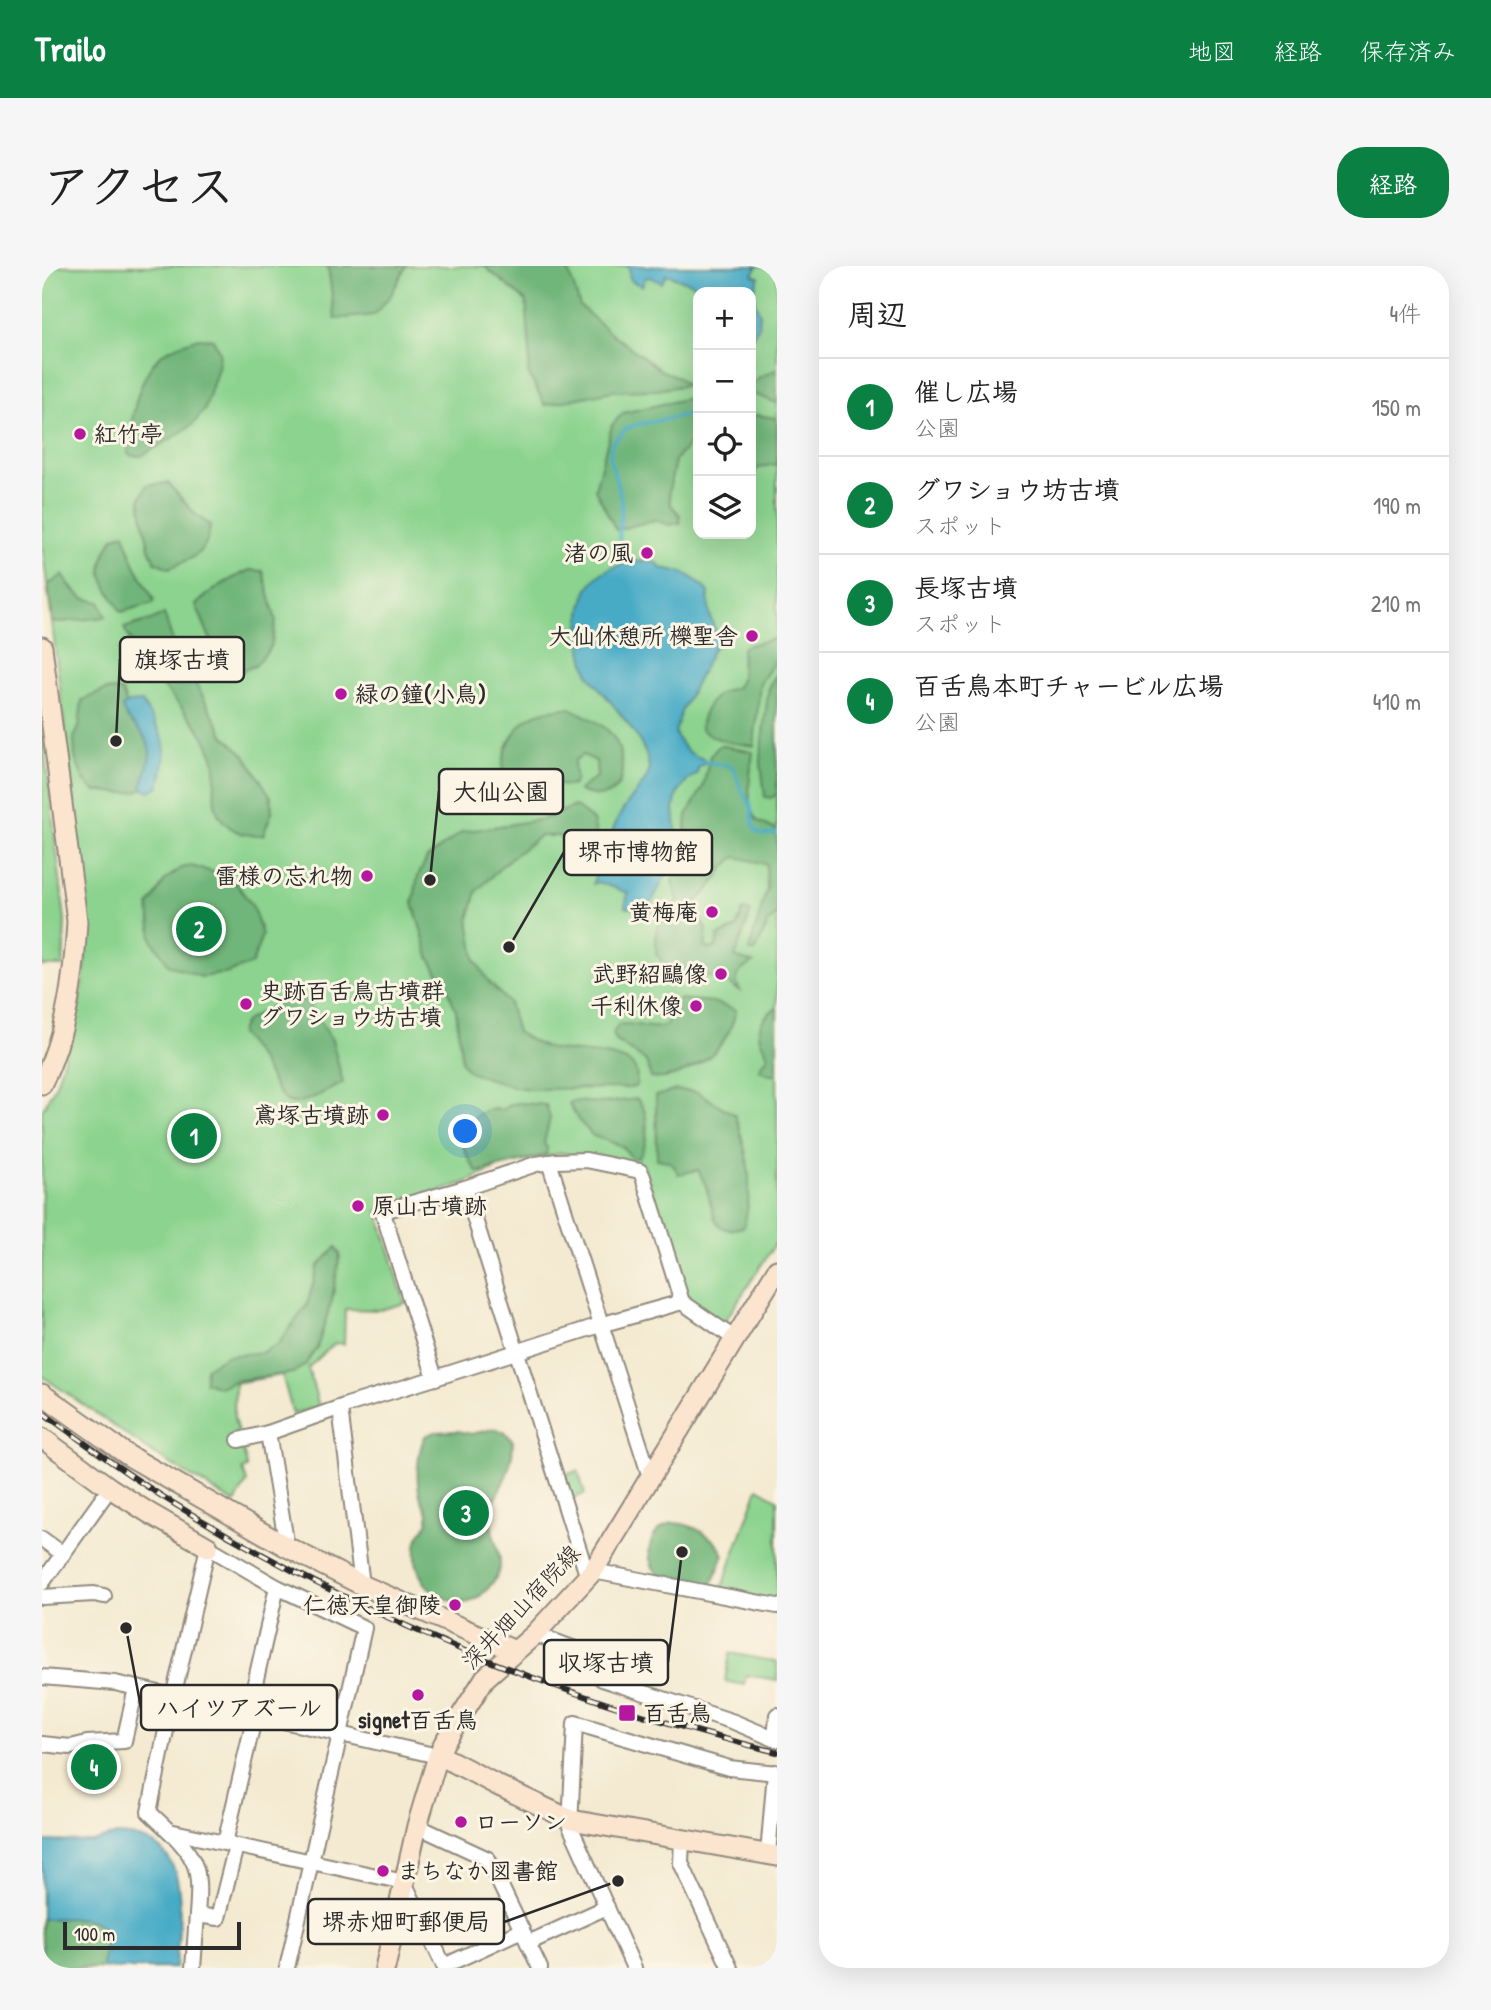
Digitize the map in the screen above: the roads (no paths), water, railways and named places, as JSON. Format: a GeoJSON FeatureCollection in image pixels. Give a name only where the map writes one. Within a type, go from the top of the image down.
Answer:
{"type":"FeatureCollection","features":[{"type":"Feature","properties":{"kind":"street"},"geometry":{"type":"LineString","coordinates":[[42,648],[77,921],[69,1005],[42,1084]]}},
{"type":"Feature","properties":{"kind":"street"},"geometry":{"type":"LineString","coordinates":[[435,1378],[384,1216],[387,1210],[548,1162],[586,1160],[639,1171],[682,1302],[735,1339]]}},
{"type":"Feature","properties":{"kind":"street"},"geometry":{"type":"LineString","coordinates":[[548,1162],[650,1479]]}},
{"type":"Feature","properties":{"kind":"street"},"geometry":{"type":"LineString","coordinates":[[465,1188],[590,1574],[777,1606]]}},
{"type":"Feature","properties":{"kind":"street","name":"深井畑山宿院線"},"geometry":{"type":"LineString","coordinates":[[385,1968],[417,1825],[438,1756],[480,1685],[493,1669],[535,1634],[590,1574],[777,1270]]}},
{"type":"Feature","properties":{"kind":"street"},"geometry":{"type":"LineString","coordinates":[[239,1440],[268,1433],[600,1325],[682,1302]]}},
{"type":"Feature","properties":{"kind":"street"},"geometry":{"type":"LineString","coordinates":[[42,1394],[129,1456],[287,1547],[362,1585],[515,1651]]}},
{"type":"Feature","properties":{"kind":"street"},"geometry":{"type":"LineString","coordinates":[[340,1408],[362,1585]]}},
{"type":"Feature","properties":{"kind":"street"},"geometry":{"type":"LineString","coordinates":[[268,1433],[287,1547]]}},
{"type":"Feature","properties":{"kind":"street"},"geometry":{"type":"LineString","coordinates":[[42,1438],[149,1513],[277,1587],[364,1628],[287,1968]]}},
{"type":"Feature","properties":{"kind":"street"},"geometry":{"type":"LineString","coordinates":[[42,1583],[110,1488]]}},
{"type":"Feature","properties":{"kind":"street"},"geometry":{"type":"LineString","coordinates":[[42,1539],[63,1554]]}},
{"type":"Feature","properties":{"kind":"street"},"geometry":{"type":"LineString","coordinates":[[193,1968],[199,1886],[195,1863],[188,1851],[149,1812],[208,1547]]}},
{"type":"Feature","properties":{"kind":"street"},"geometry":{"type":"LineString","coordinates":[[197,1915],[218,1919],[252,1714],[277,1587]]}},
{"type":"Feature","properties":{"kind":"street"},"geometry":{"type":"LineString","coordinates":[[42,1597],[94,1594],[104,1596]]}},
{"type":"Feature","properties":{"kind":"street"},"geometry":{"type":"LineString","coordinates":[[535,1634],[575,1649],[602,1679],[734,1722],[776,1740],[777,1714]]}},
{"type":"Feature","properties":{"kind":"street"},"geometry":{"type":"LineString","coordinates":[[42,1677],[106,1681],[438,1756],[571,1820],[774,1858],[776,1773],[729,1768],[575,1723],[571,1820],[570,1826],[634,1968]]}},
{"type":"Feature","properties":{"kind":"street"},"geometry":{"type":"LineString","coordinates":[[42,1744],[71,1746],[124,1741],[136,1688]]}},
{"type":"Feature","properties":{"kind":"street"},"geometry":{"type":"LineString","coordinates":[[417,1825],[488,1859],[540,1968]]}},
{"type":"Feature","properties":{"kind":"street"},"geometry":{"type":"LineString","coordinates":[[169,1831],[404,1882],[445,1967],[607,1907]]}},
{"type":"Feature","properties":{"kind":"street"},"geometry":{"type":"LineString","coordinates":[[682,1840],[681,1863],[730,1968]]}},
{"type":"Feature","properties":{"kind":"water"},"geometry":{"type":"Polygon","coordinates":[[[627,266],[757,266],[753,275],[759,277],[755,287],[701,287],[666,274],[662,283],[650,277],[645,278],[642,286],[631,281],[627,266]]]}},
{"type":"Feature","properties":{"kind":"water"},"geometry":{"type":"Polygon","coordinates":[[[756,304],[760,314],[756,331],[756,304]]]}},
{"type":"Feature","properties":{"kind":"water"},"geometry":{"type":"Polygon","coordinates":[[[639,561],[658,563],[660,568],[687,575],[709,592],[710,615],[719,637],[681,712],[675,733],[686,750],[706,762],[677,794],[674,808],[677,843],[674,860],[649,907],[628,908],[625,907],[628,893],[599,882],[593,884],[598,864],[604,860],[618,818],[647,777],[649,766],[646,753],[638,739],[589,675],[582,650],[580,621],[586,593],[593,582],[610,568],[639,561]]]}},
{"type":"Feature","properties":{"kind":"water"},"geometry":{"type":"Polygon","coordinates":[[[142,702],[160,733],[165,750],[159,786],[150,791],[143,789],[142,784],[150,755],[148,743],[126,717],[122,707],[128,703],[142,702]]]}},
{"type":"Feature","properties":{"kind":"water"},"geometry":{"type":"Polygon","coordinates":[[[117,1835],[143,1839],[160,1849],[172,1863],[180,1902],[176,1968],[102,1968],[105,1933],[102,1926],[87,1919],[42,1919],[42,1841],[92,1842],[117,1835]]]}},
{"type":"Feature","properties":{"kind":"waterway"},"geometry":{"type":"LineString","coordinates":[[625,564],[619,536],[622,502],[610,458],[612,443],[625,430],[635,425],[686,415],[693,407]]}},
{"type":"Feature","properties":{"kind":"waterway"},"geometry":{"type":"LineString","coordinates":[[706,762],[734,768],[741,789],[751,806],[753,825],[757,832],[764,835],[777,833]]}},
{"type":"Feature","properties":{"kind":"railway"},"geometry":{"type":"LineString","coordinates":[[42,1412],[168,1500],[239,1542],[386,1617],[462,1650],[618,1707],[777,1752]]}},
{"type":"Feature","properties":{"kind":"place","name":"紅竹亭"},"geometry":{"type":"Point","coordinates":[80,434]}},
{"type":"Feature","properties":{"kind":"place","name":"渚の風"},"geometry":{"type":"Point","coordinates":[647,553]}},
{"type":"Feature","properties":{"kind":"place","name":"大仙休憩所 櫟聖舎"},"geometry":{"type":"Point","coordinates":[752,636]}},
{"type":"Feature","properties":{"kind":"place","name":"緑の鐘(小鳥)"},"geometry":{"type":"Point","coordinates":[341,694]}},
{"type":"Feature","properties":{"kind":"place","name":"旗塚古墳"},"geometry":{"type":"Point","coordinates":[116,741]}},
{"type":"Feature","properties":{"kind":"place","name":"雷様の忘れ物"},"geometry":{"type":"Point","coordinates":[367,876]}},
{"type":"Feature","properties":{"kind":"place","name":"大仙公園"},"geometry":{"type":"Point","coordinates":[430,880]}},
{"type":"Feature","properties":{"kind":"place","name":"黄梅庵"},"geometry":{"type":"Point","coordinates":[712,912]}},
{"type":"Feature","properties":{"kind":"place","name":"グワショウ坊古墳"},"geometry":{"type":"Point","coordinates":[199,929]}},
{"type":"Feature","properties":{"kind":"place","name":"堺市博物館"},"geometry":{"type":"Point","coordinates":[509,947]}},
{"type":"Feature","properties":{"kind":"place","name":"武野紹鷗像"},"geometry":{"type":"Point","coordinates":[721,974]}},
{"type":"Feature","properties":{"kind":"place","name":"史跡百舌鳥古墳群 グワショウ坊古墳"},"geometry":{"type":"Point","coordinates":[246,1004]}},
{"type":"Feature","properties":{"kind":"place","name":"千利休像"},"geometry":{"type":"Point","coordinates":[696,1006]}},
{"type":"Feature","properties":{"kind":"place","name":"鳶塚古墳跡"},"geometry":{"type":"Point","coordinates":[383,1115]}},
{"type":"Feature","properties":{"kind":"place","name":"催し広場"},"geometry":{"type":"Point","coordinates":[194,1136]}},
{"type":"Feature","properties":{"kind":"place","name":"原山古墳跡"},"geometry":{"type":"Point","coordinates":[358,1206]}},
{"type":"Feature","properties":{"kind":"place","name":"長塚古墳"},"geometry":{"type":"Point","coordinates":[466,1513]}},
{"type":"Feature","properties":{"kind":"place","name":"収塚古墳"},"geometry":{"type":"Point","coordinates":[682,1552]}},
{"type":"Feature","properties":{"kind":"place","name":"仁徳天皇御陵"},"geometry":{"type":"Point","coordinates":[455,1605]}},
{"type":"Feature","properties":{"kind":"place","name":"ハイツアズール"},"geometry":{"type":"Point","coordinates":[126,1628]}},
{"type":"Feature","properties":{"kind":"place","name":"signet百舌鳥"},"geometry":{"type":"Point","coordinates":[418,1695]}},
{"type":"Feature","properties":{"kind":"place","name":"百舌鳥"},"geometry":{"type":"Point","coordinates":[627,1713]}},
{"type":"Feature","properties":{"kind":"place","name":"百舌鳥本町チャービル広場"},"geometry":{"type":"Point","coordinates":[94,1767]}},
{"type":"Feature","properties":{"kind":"place","name":"ローソン"},"geometry":{"type":"Point","coordinates":[461,1822]}},
{"type":"Feature","properties":{"kind":"place","name":"まちなか図書館"},"geometry":{"type":"Point","coordinates":[383,1871]}},
{"type":"Feature","properties":{"kind":"place","name":"堺赤畑町郵便局"},"geometry":{"type":"Point","coordinates":[618,1881]}}]}
